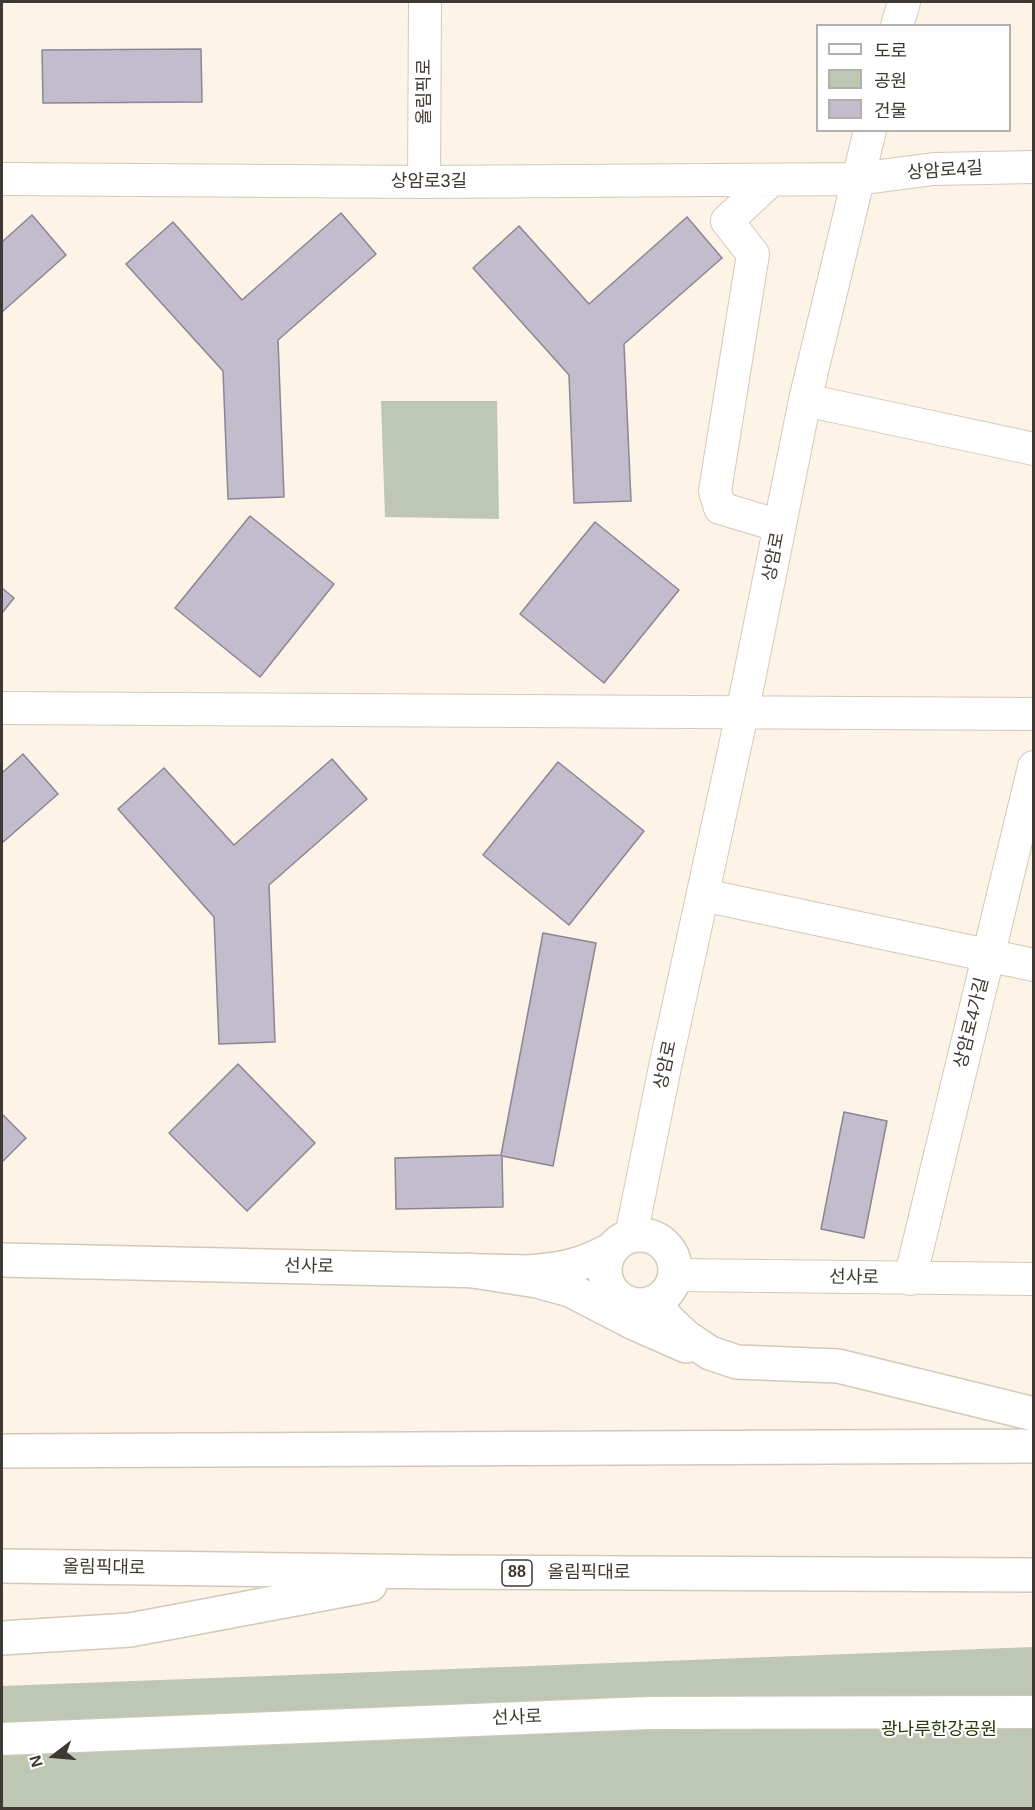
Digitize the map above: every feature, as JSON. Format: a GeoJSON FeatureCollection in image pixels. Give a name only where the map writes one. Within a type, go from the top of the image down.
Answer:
{"type":"FeatureCollection","features":[{"type":"Feature","properties":{"kind":"main road"},"geometry":{"type":"LineString","coordinates":[[643,1235],[664,1244],[675,1264],[675,1275],[672,1286],[656,1302],[634,1305],[623,1302],[607,1284],[606,1260],[621,1243],[643,1235]]}},
{"type":"Feature","properties":{"kind":"main road","name":"선사로"},"geometry":{"type":"LineString","coordinates":[[2,1260],[529,1272],[561,1269],[591,1261],[621,1243]]}},
{"type":"Feature","properties":{"kind":"main road"},"geometry":{"type":"LineString","coordinates":[[467,1270],[537,1281],[570,1290],[636,1324],[700,1352],[737,1362],[838,1366],[1034,1414]]}},
{"type":"Feature","properties":{"kind":"main road"},"geometry":{"type":"LineString","coordinates":[[656,1302],[667,1319],[686,1337],[710,1353],[737,1362]]}},
{"type":"Feature","properties":{"kind":"main road"},"geometry":{"type":"LineString","coordinates":[[2,1451],[1034,1446]]}},
{"type":"Feature","properties":{"kind":"main road","name":"올림픽대로"},"geometry":{"type":"LineString","coordinates":[[2,1566],[440,1572],[1034,1575]]}},
{"type":"Feature","properties":{"kind":"main road"},"geometry":{"type":"LineString","coordinates":[[2,1638],[130,1630],[440,1572]]}},
{"type":"Feature","properties":{"kind":"street","name":"올림픽로"},"geometry":{"type":"LineString","coordinates":[[424,182],[425,2]]}},
{"type":"Feature","properties":{"kind":"street"},"geometry":{"type":"LineString","coordinates":[[898,24],[904,2]]}},
{"type":"Feature","properties":{"kind":"street","name":"상암로"},"geometry":{"type":"LineString","coordinates":[[621,1243],[665,1067],[742,714],[805,400],[869,132]]}},
{"type":"Feature","properties":{"kind":"street","name":"상암로4길"},"geometry":{"type":"LineString","coordinates":[[857,180],[934,169],[1034,167]]}},
{"type":"Feature","properties":{"kind":"street","name":"상암로3길"},"geometry":{"type":"LineString","coordinates":[[2,179],[424,182],[857,180]]}},
{"type":"Feature","properties":{"kind":"street"},"geometry":{"type":"LineString","coordinates":[[771,180],[727,221],[753,254],[715,491],[720,508],[780,526]]}},
{"type":"Feature","properties":{"kind":"street"},"geometry":{"type":"LineString","coordinates":[[805,400],[1034,449]]}},
{"type":"Feature","properties":{"kind":"street"},"geometry":{"type":"LineString","coordinates":[[2,708],[1034,714]]}},
{"type":"Feature","properties":{"kind":"street","name":"상암로4가길"},"geometry":{"type":"LineString","coordinates":[[910,1279],[1034,767]]}},
{"type":"Feature","properties":{"kind":"street"},"geometry":{"type":"LineString","coordinates":[[702,894],[1034,965]]}},
{"type":"Feature","properties":{"kind":"street","name":"선사로"},"geometry":{"type":"LineString","coordinates":[[675,1275],[1034,1279]]}},
{"type":"Feature","properties":{"kind":"street","name":"선사로"},"geometry":{"type":"LineString","coordinates":[[2,1739],[648,1713],[1034,1712]]}},
{"type":"Feature","properties":{"kind":"green space"},"geometry":{"type":"Polygon","coordinates":[[[381,401],[497,401],[499,519],[385,517],[381,401]]]}},
{"type":"Feature","properties":{"kind":"green space","name":"광나루한강공원"},"geometry":{"type":"Polygon","coordinates":[[[1033,1647],[1033,1808],[2,1808],[2,1686],[1033,1647]]]}},
{"type":"Feature","properties":{"kind":"building"},"geometry":{"type":"Polygon","coordinates":[[[201,49],[202,102],[43,103],[42,50],[201,49]]]}},
{"type":"Feature","properties":{"kind":"building"},"geometry":{"type":"Polygon","coordinates":[[[341,213],[376,254],[278,340],[284,497],[228,499],[223,371],[126,264],[173,222],[242,300],[341,213]]]}},
{"type":"Feature","properties":{"kind":"building"},"geometry":{"type":"Polygon","coordinates":[[[32,215],[66,255],[2,312],[2,242],[32,215]]]}},
{"type":"Feature","properties":{"kind":"building"},"geometry":{"type":"Polygon","coordinates":[[[687,217],[722,258],[624,344],[631,501],[574,503],[569,375],[473,268],[519,226],[589,304],[687,217]]]}},
{"type":"Feature","properties":{"kind":"building"},"geometry":{"type":"Polygon","coordinates":[[[250,516],[334,584],[260,677],[175,608],[250,516]]]}},
{"type":"Feature","properties":{"kind":"building"},"geometry":{"type":"Polygon","coordinates":[[[595,522],[679,590],[604,683],[520,614],[595,522]]]}},
{"type":"Feature","properties":{"kind":"building"},"geometry":{"type":"Polygon","coordinates":[[[2,588],[14,598],[2,613],[2,588]]]}},
{"type":"Feature","properties":{"kind":"building"},"geometry":{"type":"Polygon","coordinates":[[[23,754],[58,794],[2,843],[2,773],[23,754]]]}},
{"type":"Feature","properties":{"kind":"building"},"geometry":{"type":"Polygon","coordinates":[[[332,759],[367,799],[269,885],[275,1042],[219,1044],[214,917],[118,809],[164,768],[234,845],[332,759]]]}},
{"type":"Feature","properties":{"kind":"building"},"geometry":{"type":"Polygon","coordinates":[[[558,762],[644,831],[569,925],[483,855],[558,762]]]}},
{"type":"Feature","properties":{"kind":"building"},"geometry":{"type":"Polygon","coordinates":[[[543,933],[596,943],[553,1166],[502,1156],[503,1207],[396,1209],[395,1158],[501,1155],[543,933]]]}},
{"type":"Feature","properties":{"kind":"building"},"geometry":{"type":"Polygon","coordinates":[[[238,1064],[315,1143],[247,1211],[169,1133],[238,1064]]]}},
{"type":"Feature","properties":{"kind":"building"},"geometry":{"type":"Polygon","coordinates":[[[844,1112],[887,1121],[864,1238],[821,1229],[844,1112]]]}},
{"type":"Feature","properties":{"kind":"building"},"geometry":{"type":"Polygon","coordinates":[[[2,1114],[26,1138],[2,1162],[2,1114]]]}}]}
